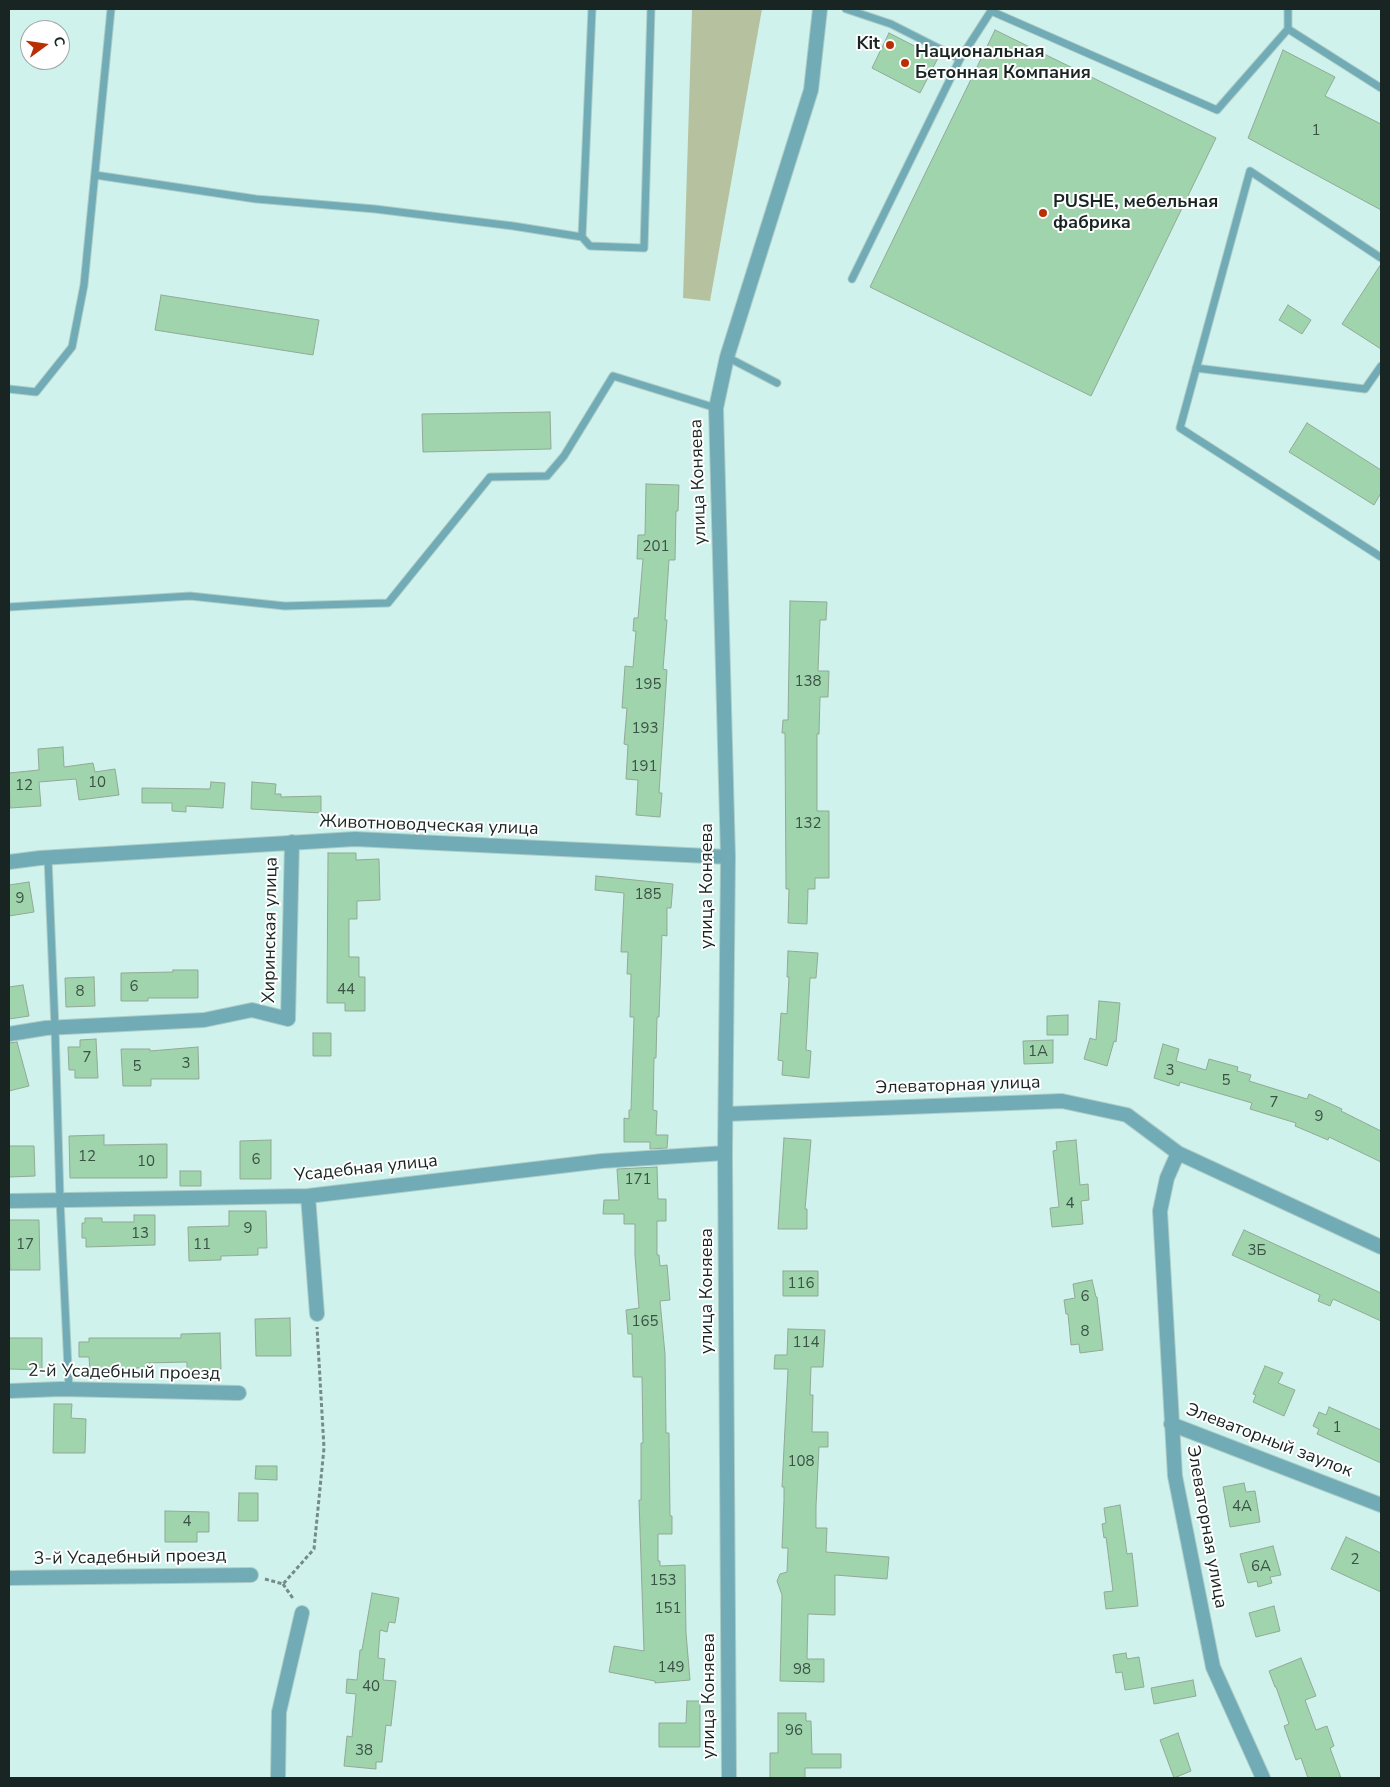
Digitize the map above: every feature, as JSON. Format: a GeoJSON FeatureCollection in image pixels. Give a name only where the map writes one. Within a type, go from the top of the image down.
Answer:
{"type":"FeatureCollection","features":[{"type":"Feature","properties":{"kind":"street","name":"улица Коняева"},"geometry":{"type":"LineString","coordinates":[[730,1778],[726,1153],[728,857],[716,408],[727,357],[811,90],[820,9]]}},
{"type":"Feature","properties":{"kind":"street","name":"Животноводческая улица"},"geometry":{"type":"LineString","coordinates":[[9,862],[355,839],[728,857]]}},
{"type":"Feature","properties":{"kind":"street","name":"Хиринская улица"},"geometry":{"type":"LineString","coordinates":[[55,1028],[204,1020],[252,1010],[288,1019],[292,842]]}},
{"type":"Feature","properties":{"kind":"street"},"geometry":{"type":"LineString","coordinates":[[9,1034],[55,1028]]}},
{"type":"Feature","properties":{"kind":"street","name":"Элеваторная улица"},"geometry":{"type":"LineString","coordinates":[[726,1114],[1062,1101],[1127,1115],[1178,1153],[1381,1247]]}},
{"type":"Feature","properties":{"kind":"street","name":"Усадебная улица"},"geometry":{"type":"LineString","coordinates":[[9,1201],[308,1196],[602,1161],[726,1153]]}},
{"type":"Feature","properties":{"kind":"street","name":"Элеваторная улица"},"geometry":{"type":"LineString","coordinates":[[1178,1153],[1167,1178],[1160,1211],[1175,1476],[1213,1667],[1263,1778]]}},
{"type":"Feature","properties":{"kind":"street"},"geometry":{"type":"LineString","coordinates":[[308,1196],[317,1314]]}},
{"type":"Feature","properties":{"kind":"street","name":"2-й Усадебный проезд"},"geometry":{"type":"LineString","coordinates":[[9,1391],[69,1389],[239,1393]]}},
{"type":"Feature","properties":{"kind":"street","name":"Элеваторный заулок"},"geometry":{"type":"LineString","coordinates":[[1171,1424],[1381,1505]]}},
{"type":"Feature","properties":{"kind":"street","name":"3-й Усадебный проезд"},"geometry":{"type":"LineString","coordinates":[[9,1578],[251,1575]]}},
{"type":"Feature","properties":{"kind":"street"},"geometry":{"type":"LineString","coordinates":[[278,1778],[280,1712],[302,1613]]}},
{"type":"Feature","properties":{"kind":"lane"},"geometry":{"type":"LineString","coordinates":[[9,389],[36,392],[72,347],[84,285],[111,9]]}},
{"type":"Feature","properties":{"kind":"lane"},"geometry":{"type":"LineString","coordinates":[[582,237],[592,9]]}},
{"type":"Feature","properties":{"kind":"lane"},"geometry":{"type":"LineString","coordinates":[[95,175],[256,199],[385,210],[513,226],[582,237],[590,246],[644,248],[652,9]]}},
{"type":"Feature","properties":{"kind":"lane"},"geometry":{"type":"LineString","coordinates":[[846,9],[891,24],[960,59]]}},
{"type":"Feature","properties":{"kind":"lane"},"geometry":{"type":"LineString","coordinates":[[852,279],[960,59],[991,11],[1217,110],[1288,29],[1288,9]]}},
{"type":"Feature","properties":{"kind":"lane"},"geometry":{"type":"LineString","coordinates":[[1288,29],[1381,88]]}},
{"type":"Feature","properties":{"kind":"lane"},"geometry":{"type":"LineString","coordinates":[[1381,258],[1250,171],[1180,428],[1381,557]]}},
{"type":"Feature","properties":{"kind":"lane"},"geometry":{"type":"LineString","coordinates":[[727,357],[777,383]]}},
{"type":"Feature","properties":{"kind":"lane"},"geometry":{"type":"LineString","coordinates":[[1196,368],[1365,389],[1381,366]]}},
{"type":"Feature","properties":{"kind":"lane"},"geometry":{"type":"LineString","coordinates":[[9,607],[190,596],[285,606],[388,603],[490,477],[547,476],[564,456],[613,376],[716,408]]}},
{"type":"Feature","properties":{"kind":"lane"},"geometry":{"type":"LineString","coordinates":[[48,858],[60,1200],[69,1389]]}},
{"type":"Feature","properties":{"kind":"path"},"geometry":{"type":"LineString","coordinates":[[282,1584],[314,1549],[324,1448],[317,1314]]}},
{"type":"Feature","properties":{"kind":"path"},"geometry":{"type":"LineString","coordinates":[[251,1575],[282,1584],[302,1613]]}},
{"type":"Feature","properties":{"kind":"green space"},"geometry":{"type":"Polygon","coordinates":[[[692,9],[762,9],[710,301],[683,298],[692,9]]]}},
{"type":"Feature","properties":{"kind":"building","name":"PUSHE, мебельная фабрика"},"geometry":{"type":"Polygon","coordinates":[[[995,30],[1216,138],[1091,396],[870,287],[995,30]]]}},
{"type":"Feature","properties":{"kind":"building","name":"Национальная Бетонная Компания"},"geometry":{"type":"Polygon","coordinates":[[[889,33],[938,58],[920,93],[872,68],[889,33]]]}},
{"type":"Feature","properties":{"kind":"building"},"geometry":{"type":"Polygon","coordinates":[[[1283,50],[1335,77],[1325,96],[1381,124],[1381,210],[1248,138],[1283,50]]]}},
{"type":"Feature","properties":{"kind":"building"},"geometry":{"type":"Polygon","coordinates":[[[1381,264],[1381,349],[1342,324],[1381,264]]]}},
{"type":"Feature","properties":{"kind":"building"},"geometry":{"type":"Polygon","coordinates":[[[161,295],[319,320],[313,355],[155,330],[161,295]]]}},
{"type":"Feature","properties":{"kind":"building"},"geometry":{"type":"Polygon","coordinates":[[[1288,305],[1311,320],[1302,334],[1279,320],[1288,305]]]}},
{"type":"Feature","properties":{"kind":"building"},"geometry":{"type":"Polygon","coordinates":[[[550,412],[551,449],[423,452],[422,414],[550,412]]]}},
{"type":"Feature","properties":{"kind":"building"},"geometry":{"type":"Polygon","coordinates":[[[1307,423],[1381,470],[1381,493],[1374,505],[1289,452],[1307,423]]]}},
{"type":"Feature","properties":{"kind":"building"},"geometry":{"type":"Polygon","coordinates":[[[646,484],[679,485],[678,511],[676,511],[675,560],[669,560],[665,620],[667,620],[663,669],[667,670],[659,793],[662,793],[660,817],[636,815],[638,780],[626,779],[628,745],[624,744],[627,708],[622,708],[625,666],[633,667],[636,631],[633,631],[634,618],[638,618],[643,559],[637,559],[638,535],[645,535],[646,484]]]}},
{"type":"Feature","properties":{"kind":"building"},"geometry":{"type":"Polygon","coordinates":[[[790,601],[827,602],[826,620],[820,620],[818,671],[829,671],[828,697],[820,697],[819,734],[817,734],[817,811],[829,811],[829,878],[815,878],[815,889],[808,889],[807,924],[788,923],[789,889],[786,889],[785,733],[782,733],[783,720],[788,720],[790,601]]]}},
{"type":"Feature","properties":{"kind":"building"},"geometry":{"type":"Polygon","coordinates":[[[63,747],[64,767],[93,763],[95,772],[115,769],[119,795],[79,800],[76,779],[39,782],[41,806],[10,808],[9,773],[39,770],[38,749],[63,747]]]}},
{"type":"Feature","properties":{"kind":"building"},"geometry":{"type":"Polygon","coordinates":[[[211,782],[225,783],[223,808],[186,806],[186,812],[172,811],[172,803],[142,803],[142,788],[210,789],[211,782]]]}},
{"type":"Feature","properties":{"kind":"building"},"geometry":{"type":"Polygon","coordinates":[[[252,782],[276,784],[275,794],[281,794],[281,797],[321,796],[321,813],[251,809],[252,782]]]}},
{"type":"Feature","properties":{"kind":"building"},"geometry":{"type":"Polygon","coordinates":[[[328,853],[356,853],[356,860],[379,859],[380,900],[357,901],[357,919],[349,919],[349,957],[359,957],[359,977],[365,977],[365,1011],[345,1011],[345,1003],[327,1003],[328,853]]]}},
{"type":"Feature","properties":{"kind":"building"},"geometry":{"type":"Polygon","coordinates":[[[596,876],[673,884],[671,908],[667,908],[667,936],[662,935],[659,1017],[657,1017],[656,1058],[654,1058],[653,1110],[657,1111],[656,1135],[668,1135],[667,1148],[650,1149],[650,1142],[624,1142],[624,1118],[629,1119],[629,1110],[631,1110],[634,1017],[630,1017],[631,974],[627,974],[628,952],[621,952],[624,893],[595,890],[596,876]]]}},
{"type":"Feature","properties":{"kind":"building"},"geometry":{"type":"Polygon","coordinates":[[[29,882],[34,912],[9,916],[9,885],[29,882]]]}},
{"type":"Feature","properties":{"kind":"building"},"geometry":{"type":"Polygon","coordinates":[[[788,951],[818,953],[816,978],[810,978],[806,1050],[811,1051],[809,1078],[782,1075],[783,1061],[778,1060],[781,1013],[787,1014],[788,951]]]}},
{"type":"Feature","properties":{"kind":"building"},"geometry":{"type":"Polygon","coordinates":[[[173,970],[198,970],[198,998],[148,998],[148,1001],[121,1001],[121,973],[173,972],[173,970]]]}},
{"type":"Feature","properties":{"kind":"building"},"geometry":{"type":"Polygon","coordinates":[[[94,977],[95,1006],[66,1007],[65,978],[94,977]]]}},
{"type":"Feature","properties":{"kind":"building"},"geometry":{"type":"Polygon","coordinates":[[[23,985],[29,1016],[9,1019],[9,987],[23,985]]]}},
{"type":"Feature","properties":{"kind":"building"},"geometry":{"type":"Polygon","coordinates":[[[1099,1001],[1120,1003],[1116,1042],[1114,1041],[1107,1066],[1084,1059],[1090,1038],[1096,1040],[1099,1001]]]}},
{"type":"Feature","properties":{"kind":"building"},"geometry":{"type":"Polygon","coordinates":[[[1068,1015],[1068,1035],[1047,1035],[1047,1016],[1068,1015]]]}},
{"type":"Feature","properties":{"kind":"building"},"geometry":{"type":"Polygon","coordinates":[[[313,1033],[331,1033],[331,1056],[313,1056],[313,1033]]]}},
{"type":"Feature","properties":{"kind":"building"},"geometry":{"type":"Polygon","coordinates":[[[96,1039],[98,1078],[75,1078],[75,1070],[69,1070],[68,1047],[80,1047],[80,1040],[96,1039]]]}},
{"type":"Feature","properties":{"kind":"building"},"geometry":{"type":"Polygon","coordinates":[[[1053,1040],[1053,1063],[1024,1064],[1023,1041],[1053,1040]]]}},
{"type":"Feature","properties":{"kind":"building"},"geometry":{"type":"Polygon","coordinates":[[[17,1042],[29,1086],[9,1091],[9,1043],[17,1042]]]}},
{"type":"Feature","properties":{"kind":"building"},"geometry":{"type":"Polygon","coordinates":[[[1163,1044],[1179,1049],[1176,1061],[1206,1070],[1209,1059],[1238,1067],[1237,1071],[1251,1075],[1249,1081],[1307,1099],[1309,1094],[1342,1109],[1341,1111],[1381,1131],[1381,1162],[1329,1137],[1328,1140],[1295,1126],[1296,1123],[1250,1109],[1252,1103],[1180,1082],[1179,1086],[1154,1078],[1163,1044]]]}},
{"type":"Feature","properties":{"kind":"building"},"geometry":{"type":"Polygon","coordinates":[[[198,1047],[199,1079],[151,1079],[151,1086],[123,1086],[121,1049],[150,1049],[150,1051],[198,1047]]]}},
{"type":"Feature","properties":{"kind":"building"},"geometry":{"type":"Polygon","coordinates":[[[104,1135],[104,1145],[167,1144],[167,1178],[70,1178],[69,1136],[104,1135]]]}},
{"type":"Feature","properties":{"kind":"building"},"geometry":{"type":"Polygon","coordinates":[[[784,1138],[811,1140],[805,1209],[807,1209],[807,1229],[778,1229],[784,1138]]]}},
{"type":"Feature","properties":{"kind":"building"},"geometry":{"type":"Polygon","coordinates":[[[271,1140],[271,1179],[240,1179],[240,1141],[271,1140]]]}},
{"type":"Feature","properties":{"kind":"building"},"geometry":{"type":"Polygon","coordinates":[[[1076,1140],[1080,1185],[1088,1184],[1089,1200],[1081,1201],[1083,1224],[1052,1227],[1050,1208],[1059,1207],[1053,1151],[1057,1150],[1056,1142],[1076,1140]]]}},
{"type":"Feature","properties":{"kind":"building"},"geometry":{"type":"Polygon","coordinates":[[[9,1146],[34,1146],[35,1176],[9,1177],[9,1146]]]}},
{"type":"Feature","properties":{"kind":"building"},"geometry":{"type":"Polygon","coordinates":[[[657,1167],[658,1199],[666,1199],[666,1221],[657,1221],[657,1255],[659,1255],[660,1266],[667,1265],[670,1300],[660,1301],[665,1354],[666,1433],[669,1433],[670,1516],[672,1516],[672,1534],[658,1534],[658,1561],[660,1561],[660,1566],[685,1565],[686,1633],[690,1680],[655,1683],[655,1681],[609,1672],[614,1646],[644,1651],[639,1500],[641,1500],[641,1443],[643,1443],[642,1377],[633,1377],[632,1334],[628,1334],[626,1310],[639,1308],[635,1224],[624,1224],[624,1214],[603,1214],[604,1200],[619,1200],[617,1169],[657,1167]]]}},
{"type":"Feature","properties":{"kind":"building"},"geometry":{"type":"Polygon","coordinates":[[[180,1171],[201,1171],[201,1186],[180,1186],[180,1171]]]}},
{"type":"Feature","properties":{"kind":"building"},"geometry":{"type":"Polygon","coordinates":[[[229,1211],[266,1211],[267,1248],[258,1248],[258,1255],[221,1256],[221,1260],[189,1261],[188,1227],[229,1226],[229,1211]]]}},
{"type":"Feature","properties":{"kind":"building"},"geometry":{"type":"Polygon","coordinates":[[[134,1215],[155,1215],[155,1245],[86,1247],[86,1238],[82,1238],[82,1223],[85,1223],[85,1218],[102,1218],[102,1222],[134,1222],[134,1215]]]}},
{"type":"Feature","properties":{"kind":"building"},"geometry":{"type":"Polygon","coordinates":[[[9,1220],[39,1220],[40,1270],[10,1270],[9,1220]]]}},
{"type":"Feature","properties":{"kind":"building"},"geometry":{"type":"Polygon","coordinates":[[[1244,1230],[1381,1293],[1381,1321],[1333,1299],[1330,1306],[1318,1301],[1320,1295],[1232,1255],[1244,1230]]]}},
{"type":"Feature","properties":{"kind":"building"},"geometry":{"type":"Polygon","coordinates":[[[783,1271],[818,1271],[818,1296],[783,1296],[783,1271]]]}},
{"type":"Feature","properties":{"kind":"building"},"geometry":{"type":"Polygon","coordinates":[[[1092,1280],[1097,1297],[1103,1350],[1080,1353],[1079,1344],[1071,1345],[1068,1314],[1066,1314],[1064,1300],[1075,1298],[1073,1284],[1092,1280]]]}},
{"type":"Feature","properties":{"kind":"building"},"geometry":{"type":"Polygon","coordinates":[[[290,1318],[291,1356],[256,1356],[255,1319],[290,1318]]]}},
{"type":"Feature","properties":{"kind":"building"},"geometry":{"type":"Polygon","coordinates":[[[788,1329],[825,1330],[823,1367],[811,1367],[810,1395],[813,1395],[812,1432],[828,1432],[828,1447],[819,1447],[816,1506],[816,1528],[827,1528],[826,1552],[889,1557],[887,1579],[835,1575],[835,1615],[808,1614],[807,1659],[824,1659],[824,1682],[780,1681],[782,1595],[777,1581],[780,1574],[787,1572],[788,1548],[782,1548],[784,1487],[782,1487],[788,1369],[774,1369],[775,1355],[787,1355],[788,1329]]]}},
{"type":"Feature","properties":{"kind":"building"},"geometry":{"type":"Polygon","coordinates":[[[220,1333],[221,1369],[187,1370],[187,1362],[146,1363],[147,1368],[118,1368],[118,1371],[90,1372],[89,1357],[79,1357],[79,1342],[89,1342],[89,1338],[181,1338],[181,1334],[220,1333]]]}},
{"type":"Feature","properties":{"kind":"building"},"geometry":{"type":"Polygon","coordinates":[[[9,1338],[42,1338],[42,1370],[9,1369],[9,1338]]]}},
{"type":"Feature","properties":{"kind":"building"},"geometry":{"type":"Polygon","coordinates":[[[1265,1366],[1283,1373],[1278,1383],[1295,1390],[1284,1416],[1253,1402],[1256,1395],[1253,1394],[1265,1366]]]}},
{"type":"Feature","properties":{"kind":"building"},"geometry":{"type":"Polygon","coordinates":[[[54,1404],[72,1404],[71,1418],[86,1419],[85,1453],[53,1453],[54,1404]]]}},
{"type":"Feature","properties":{"kind":"building"},"geometry":{"type":"Polygon","coordinates":[[[1329,1407],[1381,1430],[1381,1463],[1317,1434],[1319,1429],[1313,1426],[1319,1412],[1326,1415],[1329,1407]]]}},
{"type":"Feature","properties":{"kind":"building"},"geometry":{"type":"Polygon","coordinates":[[[256,1466],[277,1466],[277,1480],[255,1479],[256,1466]]]}},
{"type":"Feature","properties":{"kind":"building"},"geometry":{"type":"Polygon","coordinates":[[[1244,1483],[1246,1492],[1255,1491],[1260,1522],[1230,1527],[1223,1487],[1244,1483]]]}},
{"type":"Feature","properties":{"kind":"building"},"geometry":{"type":"Polygon","coordinates":[[[239,1493],[258,1493],[258,1521],[238,1521],[239,1493]]]}},
{"type":"Feature","properties":{"kind":"building"},"geometry":{"type":"Polygon","coordinates":[[[1120,1505],[1127,1554],[1132,1553],[1138,1606],[1106,1609],[1104,1592],[1113,1591],[1106,1537],[1104,1538],[1102,1524],[1106,1523],[1104,1508],[1120,1505]]]}},
{"type":"Feature","properties":{"kind":"building"},"geometry":{"type":"Polygon","coordinates":[[[165,1511],[209,1512],[209,1532],[197,1532],[197,1542],[165,1542],[165,1511]]]}},
{"type":"Feature","properties":{"kind":"building"},"geometry":{"type":"Polygon","coordinates":[[[1346,1537],[1381,1553],[1381,1592],[1331,1569],[1346,1537]]]}},
{"type":"Feature","properties":{"kind":"building"},"geometry":{"type":"Polygon","coordinates":[[[1273,1546],[1281,1575],[1270,1577],[1272,1583],[1258,1587],[1257,1581],[1248,1583],[1240,1554],[1273,1546]]]}},
{"type":"Feature","properties":{"kind":"building"},"geometry":{"type":"Polygon","coordinates":[[[372,1593],[399,1598],[395,1623],[389,1622],[387,1632],[380,1630],[378,1658],[385,1659],[383,1680],[396,1681],[391,1726],[386,1725],[382,1762],[376,1762],[376,1769],[344,1766],[347,1736],[352,1737],[356,1694],[346,1693],[347,1679],[357,1680],[360,1650],[362,1650],[372,1593]]]}},
{"type":"Feature","properties":{"kind":"building"},"geometry":{"type":"Polygon","coordinates":[[[1274,1606],[1280,1631],[1256,1637],[1249,1613],[1274,1606]]]}},
{"type":"Feature","properties":{"kind":"building"},"geometry":{"type":"Polygon","coordinates":[[[1126,1653],[1127,1659],[1139,1657],[1144,1687],[1125,1690],[1122,1672],[1116,1673],[1113,1655],[1126,1653]]]}},
{"type":"Feature","properties":{"kind":"building"},"geometry":{"type":"Polygon","coordinates":[[[1301,1658],[1316,1696],[1305,1700],[1316,1730],[1327,1726],[1334,1746],[1330,1748],[1341,1778],[1308,1778],[1301,1758],[1296,1760],[1284,1726],[1289,1724],[1269,1671],[1301,1658]]]}},
{"type":"Feature","properties":{"kind":"building"},"geometry":{"type":"Polygon","coordinates":[[[1193,1680],[1196,1696],[1154,1704],[1151,1688],[1193,1680]]]}},
{"type":"Feature","properties":{"kind":"building"},"geometry":{"type":"Polygon","coordinates":[[[687,1701],[700,1701],[700,1747],[659,1747],[659,1723],[686,1723],[687,1701]]]}},
{"type":"Feature","properties":{"kind":"building"},"geometry":{"type":"Polygon","coordinates":[[[778,1713],[806,1713],[806,1721],[811,1721],[812,1754],[841,1754],[841,1768],[805,1768],[805,1778],[770,1778],[770,1753],[778,1753],[778,1713]]]}},
{"type":"Feature","properties":{"kind":"building"},"geometry":{"type":"Polygon","coordinates":[[[1178,1733],[1191,1771],[1174,1778],[1160,1740],[1178,1733]]]}},
{"type":"Feature","properties":{"kind":"place","name":"Kit"},"geometry":{"type":"Point","coordinates":[890,45]}},
{"type":"Feature","properties":{"kind":"place","name":"Национальная Бетонная Компания"},"geometry":{"type":"Point","coordinates":[905,63]}},
{"type":"Feature","properties":{"kind":"place","name":"PUSHE, мебельная фабрика"},"geometry":{"type":"Point","coordinates":[1043,213]}}]}
